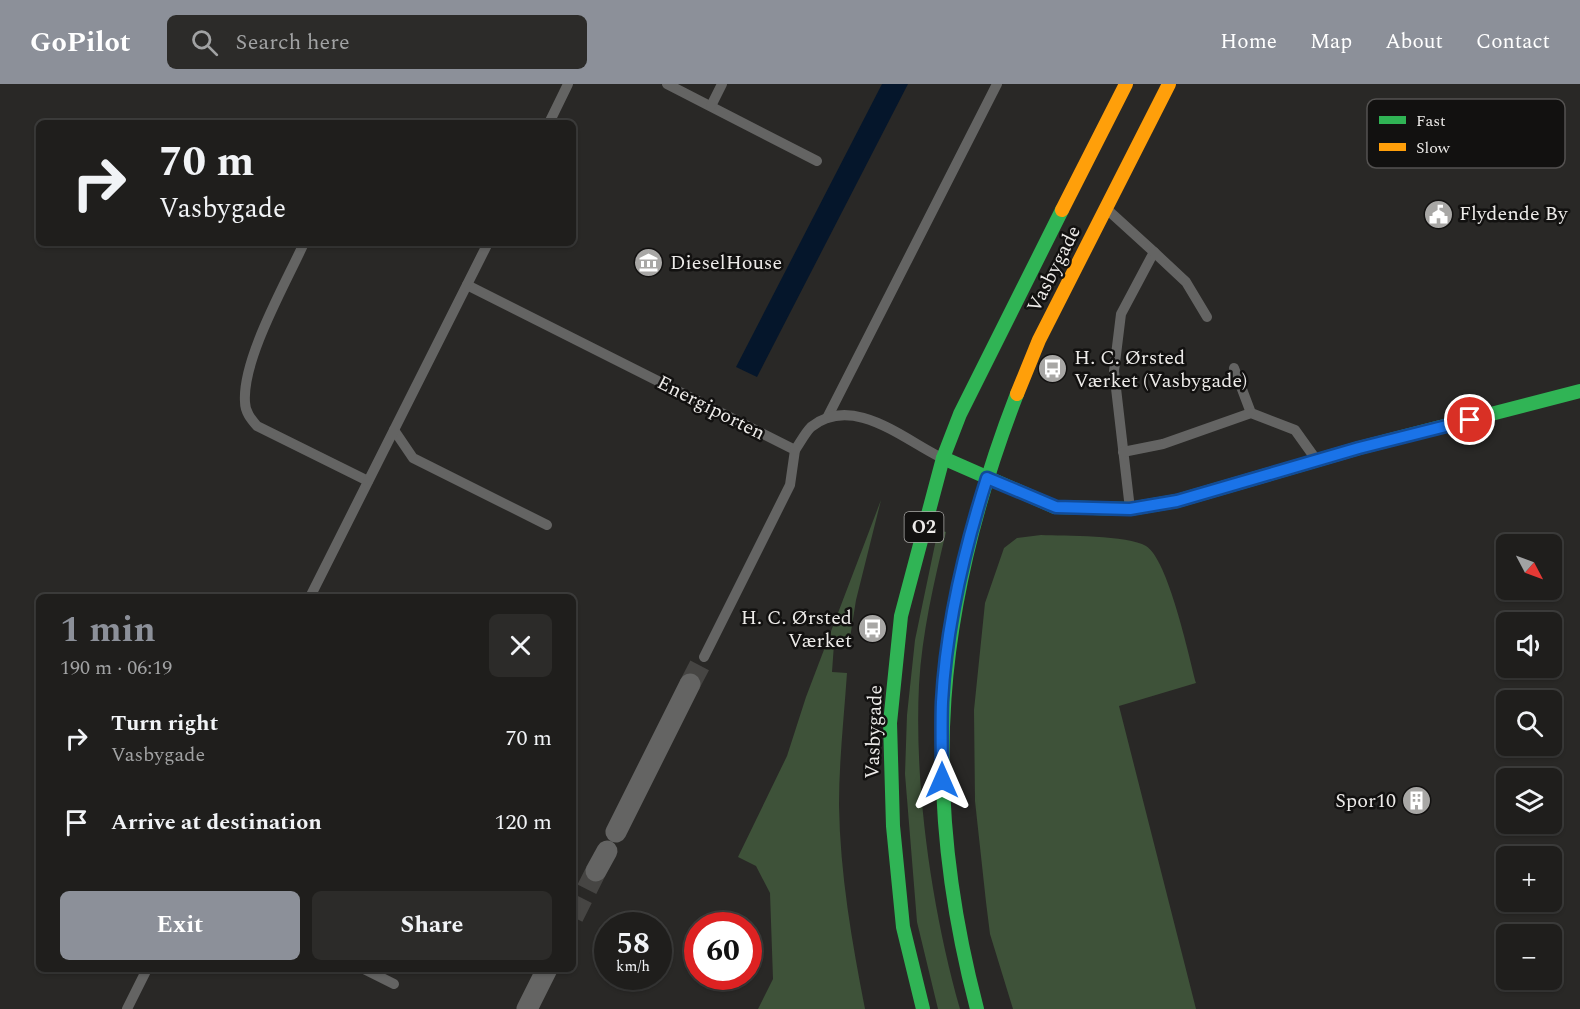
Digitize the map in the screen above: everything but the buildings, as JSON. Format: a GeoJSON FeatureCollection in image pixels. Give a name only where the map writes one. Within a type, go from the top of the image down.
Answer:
{"type":"FeatureCollection","features":[{"type":"Feature","properties":{"kind":"main road","name":"Vasbygade"},"geometry":{"type":"LineString","coordinates":[[923,1009],[903,927],[893,826],[890,723],[901,616],[943,458],[996,338],[1126,84]]}},
{"type":"Feature","properties":{"kind":"main road","name":"Vasbygade"},"geometry":{"type":"LineString","coordinates":[[977,1009],[963,963],[950,886],[942,800],[942,702],[955,609],[973,522],[1029,362],[1169,84]]}},
{"type":"Feature","properties":{"kind":"main road"},"geometry":{"type":"LineString","coordinates":[[943,458],[1056,507],[1130,509],[1177,501],[1580,391]]}},
{"type":"Feature","properties":{"kind":"street"},"geometry":{"type":"LineString","coordinates":[[596,871],[690,684]]}},
{"type":"Feature","properties":{"kind":"street"},"geometry":{"type":"LineString","coordinates":[[527,1009],[546,972]]}},
{"type":"Feature","properties":{"kind":"lane"},"geometry":{"type":"LineString","coordinates":[[550,120],[568,84]]}},
{"type":"Feature","properties":{"kind":"lane"},"geometry":{"type":"LineString","coordinates":[[668,84],[818,161]]}},
{"type":"Feature","properties":{"kind":"lane"},"geometry":{"type":"LineString","coordinates":[[711,106],[722,84]]}},
{"type":"Feature","properties":{"kind":"lane"},"geometry":{"type":"LineString","coordinates":[[827,418],[997,84]]}},
{"type":"Feature","properties":{"kind":"lane"},"geometry":{"type":"LineString","coordinates":[[1106,208],[1186,282],[1208,317]]}},
{"type":"Feature","properties":{"kind":"lane"},"geometry":{"type":"LineString","coordinates":[[303,246],[260,340],[246,380],[244,403],[249,416],[257,426],[368,481]]}},
{"type":"Feature","properties":{"kind":"lane"},"geometry":{"type":"LineString","coordinates":[[312,594],[486,246]]}},
{"type":"Feature","properties":{"kind":"lane"},"geometry":{"type":"LineString","coordinates":[[1130,509],[1114,371],[1120,314],[1155,252]]}},
{"type":"Feature","properties":{"kind":"lane","name":"Energiporten"},"geometry":{"type":"LineString","coordinates":[[466,285],[795,450]]}},
{"type":"Feature","properties":{"kind":"lane"},"geometry":{"type":"LineString","coordinates":[[1234,368],[1251,413]]}},
{"type":"Feature","properties":{"kind":"lane"},"geometry":{"type":"LineString","coordinates":[[1123,452],[1163,444],[1251,413],[1295,430],[1317,461]]}},
{"type":"Feature","properties":{"kind":"lane"},"geometry":{"type":"LineString","coordinates":[[704,657],[790,485],[795,450],[810,428],[834,414],[854,414],[905,437],[943,458]]}},
{"type":"Feature","properties":{"kind":"lane"},"geometry":{"type":"LineString","coordinates":[[394,430],[413,458],[547,525]]}},
{"type":"Feature","properties":{"kind":"lane"},"geometry":{"type":"LineString","coordinates":[[127,1009],[146,972]]}},
{"type":"Feature","properties":{"kind":"lane"},"geometry":{"type":"LineString","coordinates":[[370,972],[393,984]]}},
{"type":"Feature","properties":{"kind":"green space"},"geometry":{"type":"Polygon","coordinates":[[[881,500],[856,600],[849,644],[834,644],[832,672],[847,673],[840,772],[840,831],[848,908],[865,1009],[758,1009],[773,979],[770,893],[756,866],[738,857],[787,756],[806,697],[881,500]]]}},
{"type":"Feature","properties":{"kind":"green space"},"geometry":{"type":"Polygon","coordinates":[[[938,530],[946,532],[923,646],[919,685],[919,765],[933,890],[960,1009],[938,1009],[917,922],[905,774],[907,715],[915,640],[938,530]]]}},
{"type":"Feature","properties":{"kind":"green space"},"geometry":{"type":"Polygon","coordinates":[[[1041,535],[1111,538],[1137,542],[1146,546],[1162,569],[1177,609],[1196,683],[1119,706],[1196,1009],[1013,1009],[990,934],[975,801],[974,710],[985,603],[1004,548],[1017,538],[1041,535]]]}},
{"type":"Feature","properties":{"kind":"water"},"geometry":{"type":"Polygon","coordinates":[[[882,84],[908,84],[757,377],[736,367],[882,84]]]}},
{"type":"Feature","properties":{"kind":"tunnel"},"geometry":{"type":"LineString","coordinates":[[690,684],[704,657]]}},
{"type":"Feature","properties":{"kind":"tunnel"},"geometry":{"type":"LineString","coordinates":[[576,911],[596,871]]}},
{"type":"Feature","properties":{"kind":"traffic: fast"},"geometry":{"type":"LineString","coordinates":[[923,1009],[903,927],[893,826],[890,723],[901,616],[943,458],[960,414],[1062,210]]}},
{"type":"Feature","properties":{"kind":"traffic: fast"},"geometry":{"type":"LineString","coordinates":[[943,458],[1055,507],[1130,509],[1177,501],[1359,448],[1580,391]]}},
{"type":"Feature","properties":{"kind":"traffic: fast"},"geometry":{"type":"LineString","coordinates":[[977,1009],[959,928],[947,849],[943,773],[945,698],[953,623],[968,548],[989,472],[1017,394]]}},
{"type":"Feature","properties":{"kind":"traffic: slow"},"geometry":{"type":"LineString","coordinates":[[1062,210],[1126,84]]}},
{"type":"Feature","properties":{"kind":"traffic: slow"},"geometry":{"type":"LineString","coordinates":[[1017,394],[1039,340],[1169,84]]}},
{"type":"Feature","properties":{"kind":"place","name":"Flydende By"},"geometry":{"type":"Point","coordinates":[1438,214]}},
{"type":"Feature","properties":{"kind":"place","name":"DieselHouse"},"geometry":{"type":"Point","coordinates":[649,263]}},
{"type":"Feature","properties":{"kind":"place","name":"H. C. Ørsted Værket (Vasbygade)"},"geometry":{"type":"Point","coordinates":[1053,369]}},
{"type":"Feature","properties":{"kind":"place","name":"H. C. Ørsted Værket"},"geometry":{"type":"Point","coordinates":[873,629]}},
{"type":"Feature","properties":{"kind":"place","name":"Spor10"},"geometry":{"type":"Point","coordinates":[1417,801]}},
{"type":"Feature","properties":{"kind":"route"},"geometry":{"type":"LineString","coordinates":[[942,780],[942,702],[955,609],[973,522],[987,478],[1056,507],[1130,509],[1177,501],[1359,448],[1470,420]]}}]}
